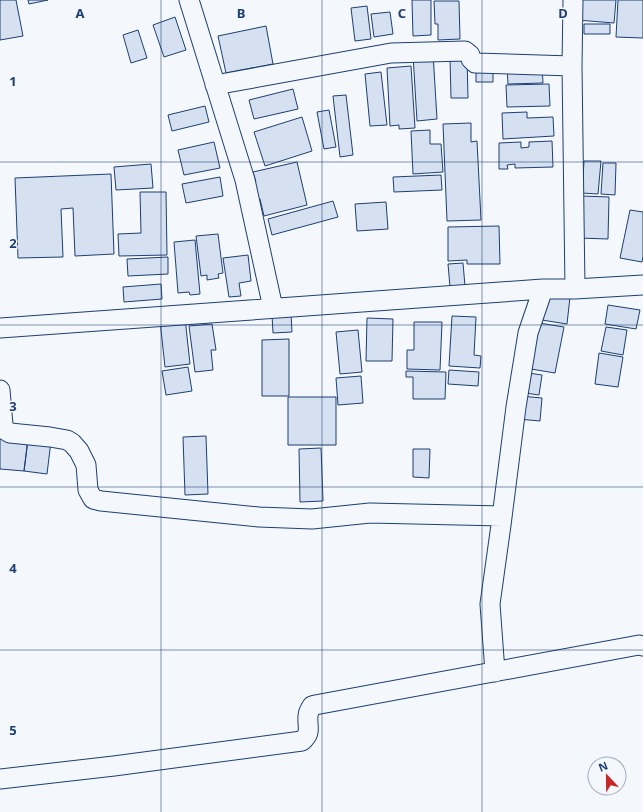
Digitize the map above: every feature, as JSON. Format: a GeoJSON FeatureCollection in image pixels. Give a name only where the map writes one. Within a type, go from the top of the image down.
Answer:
{"type":"FeatureCollection","features":[{"type":"Feature","properties":{"kind":"street"},"geometry":{"type":"LineString","coordinates":[[189,0],[245,180],[273,308]]}},
{"type":"Feature","properties":{"kind":"street"},"geometry":{"type":"LineString","coordinates":[[573,0],[572,66],[575,289]]}},
{"type":"Feature","properties":{"kind":"street"},"geometry":{"type":"LineString","coordinates":[[215,85],[391,53],[465,52],[470,55],[471,59],[475,63],[572,66]]}},
{"type":"Feature","properties":{"kind":"street"},"geometry":{"type":"LineString","coordinates":[[0,328],[543,289],[575,289],[643,285]]}},
{"type":"Feature","properties":{"kind":"street"},"geometry":{"type":"LineString","coordinates":[[495,672],[490,604],[516,407],[528,333],[543,289]]}},
{"type":"Feature","properties":{"kind":"street"},"geometry":{"type":"LineString","coordinates":[[0,390],[3,425],[5,430],[10,434],[50,437],[67,440],[72,443],[79,451],[86,465],[88,490],[93,498],[101,501],[259,517],[312,519],[370,513],[502,516]]}},
{"type":"Feature","properties":{"kind":"street"},"geometry":{"type":"LineString","coordinates":[[0,779],[114,766],[302,741],[307,737],[309,729],[308,714],[312,706],[315,705],[639,645],[643,646]]}},
{"type":"Feature","properties":{"kind":"building"},"geometry":{"type":"Polygon","coordinates":[[[0,0],[16,0],[23,36],[0,40],[0,0]]]}},
{"type":"Feature","properties":{"kind":"building"},"geometry":{"type":"Polygon","coordinates":[[[28,0],[48,0],[29,4],[28,0]]]}},
{"type":"Feature","properties":{"kind":"building"},"geometry":{"type":"Polygon","coordinates":[[[412,0],[431,0],[431,35],[413,36],[412,0]]]}},
{"type":"Feature","properties":{"kind":"building"},"geometry":{"type":"Polygon","coordinates":[[[578,0],[616,0],[614,23],[577,20],[578,0]]]}},
{"type":"Feature","properties":{"kind":"building"},"geometry":{"type":"Polygon","coordinates":[[[618,0],[643,0],[643,38],[616,37],[618,0]]]}},
{"type":"Feature","properties":{"kind":"building"},"geometry":{"type":"Polygon","coordinates":[[[434,1],[459,1],[460,39],[438,40],[438,24],[435,24],[434,1]]]}},
{"type":"Feature","properties":{"kind":"building"},"geometry":{"type":"Polygon","coordinates":[[[367,6],[371,39],[355,41],[351,8],[367,6]]]}},
{"type":"Feature","properties":{"kind":"building"},"geometry":{"type":"Polygon","coordinates":[[[390,12],[393,34],[374,37],[371,14],[390,12]]]}},
{"type":"Feature","properties":{"kind":"building"},"geometry":{"type":"Polygon","coordinates":[[[175,17],[186,50],[164,57],[153,25],[175,17]]]}},
{"type":"Feature","properties":{"kind":"building"},"geometry":{"type":"Polygon","coordinates":[[[584,24],[610,24],[610,34],[584,34],[584,24]]]}},
{"type":"Feature","properties":{"kind":"building"},"geometry":{"type":"Polygon","coordinates":[[[266,26],[273,64],[226,73],[218,36],[266,26]]]}},
{"type":"Feature","properties":{"kind":"building"},"geometry":{"type":"Polygon","coordinates":[[[138,30],[147,58],[131,63],[123,35],[138,30]]]}},
{"type":"Feature","properties":{"kind":"building"},"geometry":{"type":"Polygon","coordinates":[[[433,53],[437,119],[417,121],[413,55],[433,53]]]}},
{"type":"Feature","properties":{"kind":"building"},"geometry":{"type":"Polygon","coordinates":[[[467,57],[468,98],[451,98],[450,58],[467,57]]]}},
{"type":"Feature","properties":{"kind":"building"},"geometry":{"type":"Polygon","coordinates":[[[476,65],[493,65],[493,82],[476,82],[476,65]]]}},
{"type":"Feature","properties":{"kind":"building"},"geometry":{"type":"Polygon","coordinates":[[[411,66],[415,128],[399,129],[399,125],[390,126],[387,68],[411,66]]]}},
{"type":"Feature","properties":{"kind":"building"},"geometry":{"type":"Polygon","coordinates":[[[542,66],[543,83],[508,84],[507,67],[542,66]]]}},
{"type":"Feature","properties":{"kind":"building"},"geometry":{"type":"Polygon","coordinates":[[[381,72],[387,125],[370,126],[365,74],[381,72]]]}},
{"type":"Feature","properties":{"kind":"building"},"geometry":{"type":"Polygon","coordinates":[[[549,84],[550,106],[507,107],[506,85],[549,84]]]}},
{"type":"Feature","properties":{"kind":"building"},"geometry":{"type":"Polygon","coordinates":[[[293,89],[298,109],[254,119],[249,100],[293,89]]]}},
{"type":"Feature","properties":{"kind":"building"},"geometry":{"type":"Polygon","coordinates":[[[346,95],[353,155],[340,157],[333,96],[346,95]]]}},
{"type":"Feature","properties":{"kind":"building"},"geometry":{"type":"Polygon","coordinates":[[[205,106],[209,122],[172,131],[168,115],[205,106]]]}},
{"type":"Feature","properties":{"kind":"building"},"geometry":{"type":"Polygon","coordinates":[[[329,110],[336,147],[324,149],[317,112],[329,110]]]}},
{"type":"Feature","properties":{"kind":"building"},"geometry":{"type":"Polygon","coordinates":[[[527,112],[527,118],[553,117],[554,136],[503,139],[502,113],[527,112]]]}},
{"type":"Feature","properties":{"kind":"building"},"geometry":{"type":"Polygon","coordinates":[[[302,117],[312,151],[265,166],[254,132],[302,117]]]}},
{"type":"Feature","properties":{"kind":"building"},"geometry":{"type":"Polygon","coordinates":[[[471,123],[471,142],[477,141],[481,220],[447,221],[443,124],[471,123]]]}},
{"type":"Feature","properties":{"kind":"building"},"geometry":{"type":"Polygon","coordinates":[[[430,130],[430,144],[441,144],[443,172],[413,174],[411,131],[430,130]]]}},
{"type":"Feature","properties":{"kind":"building"},"geometry":{"type":"Polygon","coordinates":[[[552,141],[553,167],[515,168],[515,164],[507,165],[508,169],[499,169],[499,143],[521,142],[521,148],[529,147],[529,142],[552,141]]]}},
{"type":"Feature","properties":{"kind":"building"},"geometry":{"type":"Polygon","coordinates":[[[214,142],[220,168],[184,175],[178,150],[214,142]]]}},
{"type":"Feature","properties":{"kind":"building"},"geometry":{"type":"Polygon","coordinates":[[[584,161],[601,161],[598,194],[582,193],[584,161]]]}},
{"type":"Feature","properties":{"kind":"building"},"geometry":{"type":"Polygon","coordinates":[[[297,162],[307,205],[264,216],[260,199],[255,200],[250,183],[256,182],[253,172],[297,162]]]}},
{"type":"Feature","properties":{"kind":"building"},"geometry":{"type":"Polygon","coordinates":[[[603,163],[616,163],[615,195],[601,194],[603,163]]]}},
{"type":"Feature","properties":{"kind":"building"},"geometry":{"type":"Polygon","coordinates":[[[151,164],[153,188],[116,190],[114,167],[151,164]]]}},
{"type":"Feature","properties":{"kind":"building"},"geometry":{"type":"Polygon","coordinates":[[[111,174],[114,254],[75,256],[73,208],[61,209],[63,257],[18,258],[15,178],[111,174]]]}},
{"type":"Feature","properties":{"kind":"building"},"geometry":{"type":"Polygon","coordinates":[[[441,175],[442,190],[394,192],[393,177],[441,175]]]}},
{"type":"Feature","properties":{"kind":"building"},"geometry":{"type":"Polygon","coordinates":[[[220,177],[223,196],[186,203],[182,184],[220,177]]]}},
{"type":"Feature","properties":{"kind":"building"},"geometry":{"type":"Polygon","coordinates":[[[140,192],[166,192],[167,255],[119,256],[118,234],[141,233],[140,192]]]}},
{"type":"Feature","properties":{"kind":"building"},"geometry":{"type":"Polygon","coordinates":[[[581,196],[609,197],[608,239],[579,238],[581,196]]]}},
{"type":"Feature","properties":{"kind":"building"},"geometry":{"type":"Polygon","coordinates":[[[333,201],[338,217],[272,235],[268,219],[333,201]]]}},
{"type":"Feature","properties":{"kind":"building"},"geometry":{"type":"Polygon","coordinates":[[[386,202],[388,229],[357,231],[355,204],[386,202]]]}},
{"type":"Feature","properties":{"kind":"building"},"geometry":{"type":"Polygon","coordinates":[[[630,210],[643,212],[642,262],[620,258],[630,210]]]}},
{"type":"Feature","properties":{"kind":"building"},"geometry":{"type":"Polygon","coordinates":[[[499,226],[500,264],[467,264],[467,260],[448,261],[448,227],[499,226]]]}},
{"type":"Feature","properties":{"kind":"building"},"geometry":{"type":"Polygon","coordinates":[[[218,234],[223,273],[218,274],[219,278],[207,280],[207,275],[201,276],[196,236],[218,234]]]}},
{"type":"Feature","properties":{"kind":"building"},"geometry":{"type":"Polygon","coordinates":[[[195,240],[200,294],[190,295],[189,292],[178,293],[174,242],[195,240]]]}},
{"type":"Feature","properties":{"kind":"building"},"geometry":{"type":"Polygon","coordinates":[[[248,255],[251,281],[239,283],[241,296],[229,297],[223,258],[248,255]]]}},
{"type":"Feature","properties":{"kind":"building"},"geometry":{"type":"Polygon","coordinates":[[[168,257],[168,274],[128,276],[127,259],[168,257]]]}},
{"type":"Feature","properties":{"kind":"building"},"geometry":{"type":"Polygon","coordinates":[[[463,263],[465,286],[450,287],[448,264],[463,263]]]}},
{"type":"Feature","properties":{"kind":"building"},"geometry":{"type":"Polygon","coordinates":[[[161,284],[162,299],[124,302],[123,287],[161,284]]]}},
{"type":"Feature","properties":{"kind":"building"},"geometry":{"type":"Polygon","coordinates":[[[546,293],[570,297],[567,324],[542,320],[546,293]]]}},
{"type":"Feature","properties":{"kind":"building"},"geometry":{"type":"Polygon","coordinates":[[[608,305],[640,310],[636,329],[605,324],[608,305]]]}},
{"type":"Feature","properties":{"kind":"building"},"geometry":{"type":"Polygon","coordinates":[[[291,314],[292,332],[273,333],[272,315],[291,314]]]}},
{"type":"Feature","properties":{"kind":"building"},"geometry":{"type":"Polygon","coordinates":[[[452,316],[476,317],[474,355],[481,356],[480,368],[449,366],[452,316]]]}},
{"type":"Feature","properties":{"kind":"building"},"geometry":{"type":"Polygon","coordinates":[[[185,318],[190,364],[165,367],[160,321],[185,318]]]}},
{"type":"Feature","properties":{"kind":"building"},"geometry":{"type":"Polygon","coordinates":[[[367,318],[393,319],[392,361],[366,361],[367,318]]]}},
{"type":"Feature","properties":{"kind":"building"},"geometry":{"type":"Polygon","coordinates":[[[414,322],[442,322],[440,370],[407,369],[407,350],[414,350],[414,322]]]}},
{"type":"Feature","properties":{"kind":"building"},"geometry":{"type":"Polygon","coordinates":[[[539,323],[564,327],[555,373],[531,369],[539,323]]]}},
{"type":"Feature","properties":{"kind":"building"},"geometry":{"type":"Polygon","coordinates":[[[212,324],[216,350],[211,350],[213,370],[195,372],[189,326],[212,324]]]}},
{"type":"Feature","properties":{"kind":"building"},"geometry":{"type":"Polygon","coordinates":[[[606,327],[627,330],[623,355],[601,351],[606,327]]]}},
{"type":"Feature","properties":{"kind":"building"},"geometry":{"type":"Polygon","coordinates":[[[358,330],[362,372],[340,374],[336,332],[358,330]]]}},
{"type":"Feature","properties":{"kind":"building"},"geometry":{"type":"Polygon","coordinates":[[[289,339],[289,396],[262,396],[262,340],[289,339]]]}},
{"type":"Feature","properties":{"kind":"building"},"geometry":{"type":"Polygon","coordinates":[[[599,353],[623,357],[618,387],[595,384],[599,353]]]}},
{"type":"Feature","properties":{"kind":"building"},"geometry":{"type":"Polygon","coordinates":[[[188,367],[192,391],[166,395],[162,371],[188,367]]]}},
{"type":"Feature","properties":{"kind":"building"},"geometry":{"type":"Polygon","coordinates":[[[449,370],[479,372],[478,386],[448,384],[449,370]]]}},
{"type":"Feature","properties":{"kind":"building"},"geometry":{"type":"Polygon","coordinates":[[[406,371],[446,372],[445,399],[413,399],[413,377],[406,377],[406,371]]]}},
{"type":"Feature","properties":{"kind":"building"},"geometry":{"type":"Polygon","coordinates":[[[528,373],[542,375],[539,395],[525,393],[528,373]]]}},
{"type":"Feature","properties":{"kind":"building"},"geometry":{"type":"Polygon","coordinates":[[[361,376],[363,403],[338,405],[336,378],[361,376]]]}},
{"type":"Feature","properties":{"kind":"building"},"geometry":{"type":"Polygon","coordinates":[[[520,396],[542,398],[540,421],[518,419],[520,396]]]}},
{"type":"Feature","properties":{"kind":"building"},"geometry":{"type":"Polygon","coordinates":[[[288,397],[336,397],[336,445],[288,445],[288,397]]]}},
{"type":"Feature","properties":{"kind":"building"},"geometry":{"type":"Polygon","coordinates":[[[0,435],[28,439],[24,471],[0,469],[0,435]]]}},
{"type":"Feature","properties":{"kind":"building"},"geometry":{"type":"Polygon","coordinates":[[[206,436],[208,494],[185,495],[183,437],[206,436]]]}},
{"type":"Feature","properties":{"kind":"building"},"geometry":{"type":"Polygon","coordinates":[[[28,439],[51,441],[47,474],[24,471],[28,439]]]}},
{"type":"Feature","properties":{"kind":"building"},"geometry":{"type":"Polygon","coordinates":[[[321,448],[323,501],[300,502],[299,449],[321,448]]]}},
{"type":"Feature","properties":{"kind":"building"},"geometry":{"type":"Polygon","coordinates":[[[413,449],[430,449],[429,478],[413,477],[413,449]]]}}]}
